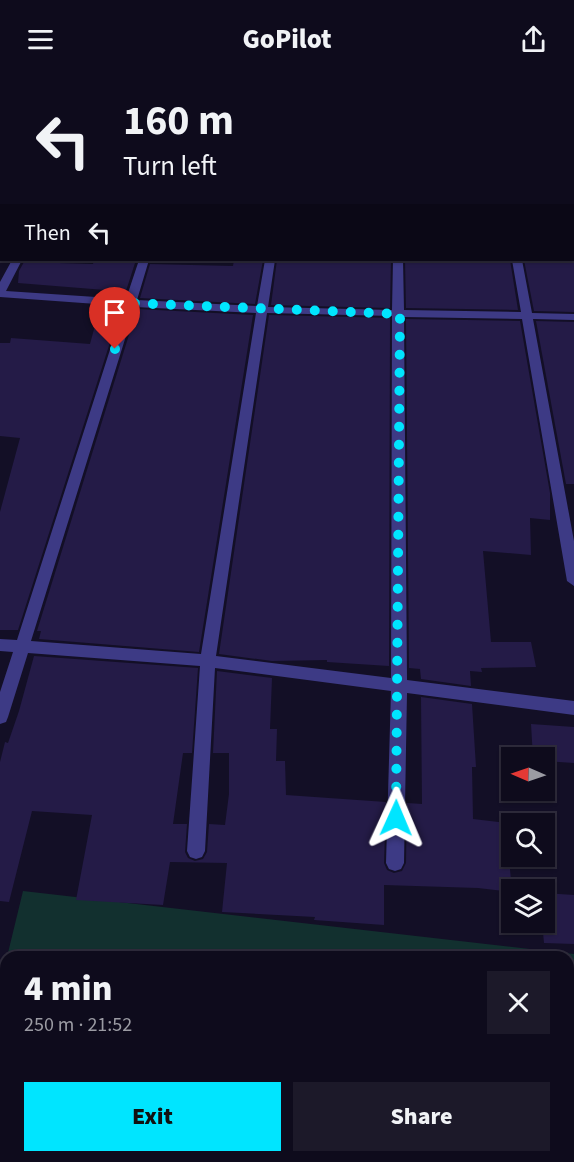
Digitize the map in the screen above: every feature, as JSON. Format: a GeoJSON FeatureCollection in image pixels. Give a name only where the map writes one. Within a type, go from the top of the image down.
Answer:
{"type":"FeatureCollection","features":[{"type":"Feature","properties":{"kind":"street"},"geometry":{"type":"LineString","coordinates":[[16,261],[0,293],[263,310],[574,317]]}},
{"type":"Feature","properties":{"kind":"street"},"geometry":{"type":"LineString","coordinates":[[0,717],[144,261]]}},
{"type":"Feature","properties":{"kind":"street"},"geometry":{"type":"LineString","coordinates":[[196,851],[208,661],[270,261]]}},
{"type":"Feature","properties":{"kind":"street"},"geometry":{"type":"LineString","coordinates":[[396,863],[399,686],[399,261]]}},
{"type":"Feature","properties":{"kind":"street"},"geometry":{"type":"LineString","coordinates":[[518,261],[574,582]]}},
{"type":"Feature","properties":{"kind":"street"},"geometry":{"type":"LineString","coordinates":[[0,645],[208,661],[574,708]]}},
{"type":"Feature","properties":{"kind":"green space"},"geometry":{"type":"Polygon","coordinates":[[[23,891],[548,951],[8,951],[23,891]]]}},
{"type":"Feature","properties":{"kind":"building"},"geometry":{"type":"Polygon","coordinates":[[[94,261],[135,263],[124,297],[103,295],[105,290],[18,283],[19,271],[24,262],[93,264],[94,261]]]}},
{"type":"Feature","properties":{"kind":"building"},"geometry":{"type":"Polygon","coordinates":[[[234,261],[263,261],[255,304],[140,298],[150,264],[233,266],[234,261]]]}},
{"type":"Feature","properties":{"kind":"building"},"geometry":{"type":"Polygon","coordinates":[[[277,261],[391,261],[390,308],[271,305],[277,261]]]}},
{"type":"Feature","properties":{"kind":"building"},"geometry":{"type":"Polygon","coordinates":[[[405,261],[510,261],[518,310],[406,308],[405,261]]]}},
{"type":"Feature","properties":{"kind":"building"},"geometry":{"type":"Polygon","coordinates":[[[524,261],[574,261],[574,312],[534,311],[524,261]]]}},
{"type":"Feature","properties":{"kind":"building"},"geometry":{"type":"Polygon","coordinates":[[[100,307],[121,308],[18,630],[0,630],[0,512],[20,438],[0,436],[0,343],[10,343],[11,338],[90,344],[100,307]]]}},
{"type":"Feature","properties":{"kind":"building"},"geometry":{"type":"Polygon","coordinates":[[[137,309],[253,315],[199,652],[39,639],[41,631],[37,631],[137,309]]]}},
{"type":"Feature","properties":{"kind":"building"},"geometry":{"type":"Polygon","coordinates":[[[269,315],[390,318],[389,666],[327,662],[327,660],[272,661],[219,654],[269,315]]]}},
{"type":"Feature","properties":{"kind":"building"},"geometry":{"type":"Polygon","coordinates":[[[406,319],[520,321],[550,493],[550,520],[530,518],[531,555],[483,551],[491,642],[531,642],[536,667],[481,668],[482,672],[470,671],[471,686],[421,679],[420,669],[409,668],[406,319]]]}},
{"type":"Feature","properties":{"kind":"building"},"geometry":{"type":"Polygon","coordinates":[[[536,321],[574,322],[574,484],[566,484],[536,321]]]}},
{"type":"Feature","properties":{"kind":"building"},"geometry":{"type":"Polygon","coordinates":[[[34,656],[198,668],[192,753],[183,753],[173,824],[187,824],[185,852],[188,858],[195,861],[203,859],[207,852],[209,824],[225,825],[229,794],[229,753],[213,753],[217,671],[272,678],[270,729],[277,729],[276,761],[285,761],[286,795],[386,802],[384,863],[387,870],[394,873],[402,871],[406,863],[407,803],[422,804],[421,697],[472,704],[476,767],[472,767],[473,819],[501,822],[501,867],[510,867],[511,879],[501,879],[501,891],[384,885],[384,925],[314,920],[315,917],[222,912],[227,863],[170,862],[163,905],[76,900],[92,815],[32,811],[9,902],[0,901],[0,762],[5,742],[8,743],[34,656]]]}},
{"type":"Feature","properties":{"kind":"building"},"geometry":{"type":"Polygon","coordinates":[[[531,724],[574,727],[574,763],[555,762],[555,747],[532,747],[531,724]]]}},
{"type":"Feature","properties":{"kind":"building"},"geometry":{"type":"Polygon","coordinates":[[[555,894],[574,895],[574,944],[544,943],[543,933],[555,933],[555,894]]]}},
{"type":"Feature","properties":{"kind":"route"},"geometry":{"type":"LineString","coordinates":[[115,349],[129,303],[400,314],[399,686],[396,818]]}}]}
